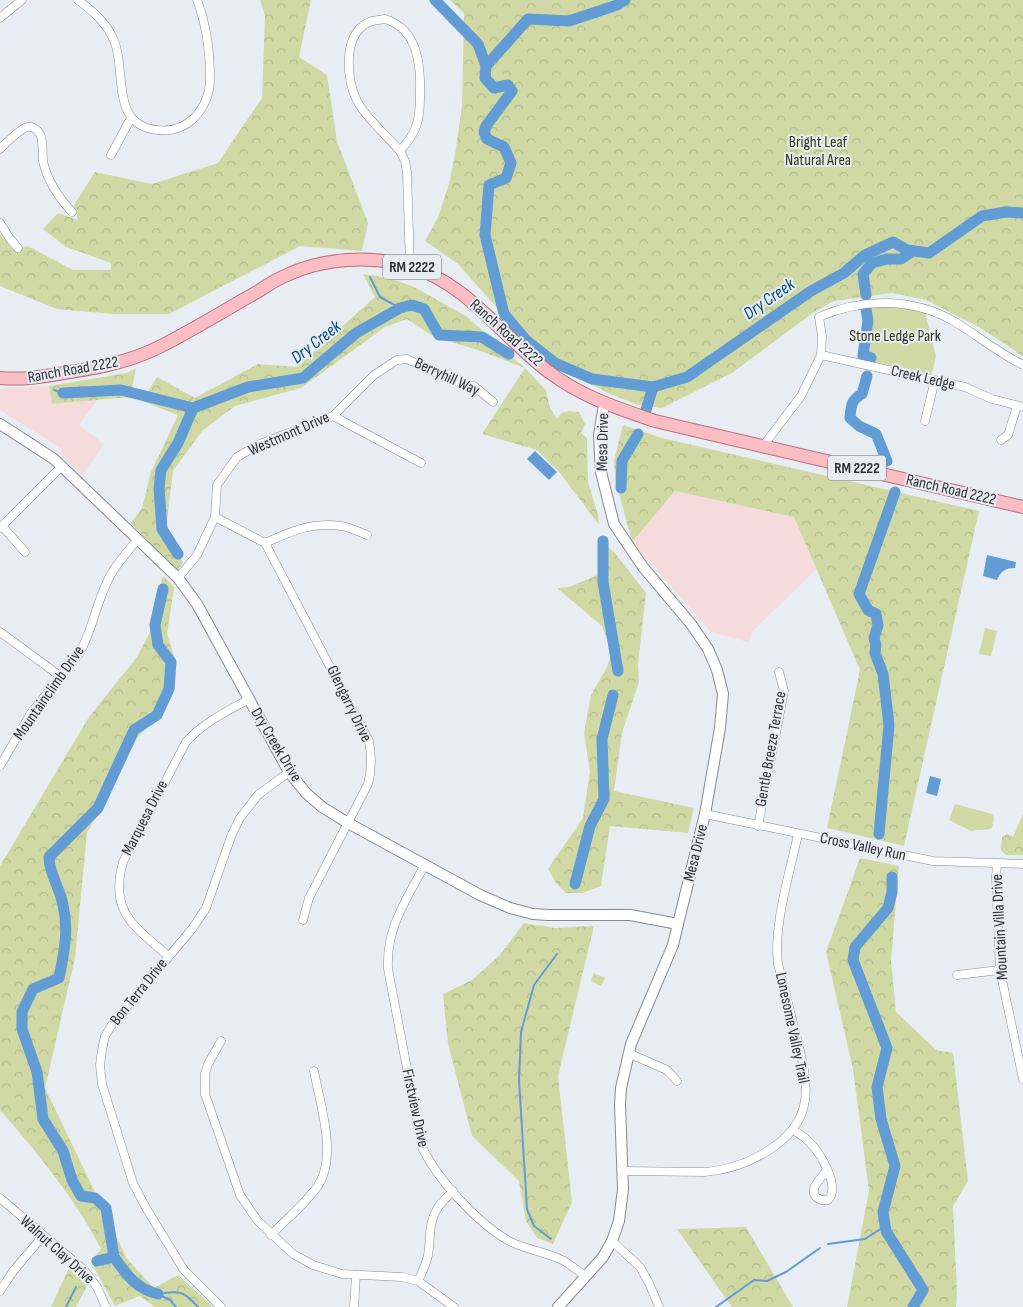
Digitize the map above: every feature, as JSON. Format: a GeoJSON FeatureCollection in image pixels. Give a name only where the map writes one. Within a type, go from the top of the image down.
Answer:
{"type":"FeatureCollection","features":[{"type":"Feature","properties":{"kind":"main road","name":"Ranch Road 2222"},"geometry":{"type":"LineString","coordinates":[[0,378],[21,380],[106,367],[155,349],[287,275],[317,264],[346,260],[377,260],[410,266],[446,282],[474,302],[522,349],[549,372],[575,390],[604,404],[655,421],[1023,507]]}},
{"type":"Feature","properties":{"kind":"street"},"geometry":{"type":"LineString","coordinates":[[0,18],[22,0]]}},
{"type":"Feature","properties":{"kind":"street"},"geometry":{"type":"LineString","coordinates":[[78,0],[102,20],[115,43],[119,59],[123,96],[131,118],[140,125],[153,130],[174,130],[185,125],[203,107],[208,96],[210,83],[208,39],[197,0]]}},
{"type":"Feature","properties":{"kind":"street"},"geometry":{"type":"LineString","coordinates":[[400,151],[411,138],[419,117],[421,72],[418,56],[410,38],[396,22],[385,19],[367,23],[354,38],[349,51],[348,66],[357,101],[400,151],[405,161],[410,266]]}},
{"type":"Feature","properties":{"kind":"street"},"geometry":{"type":"LineString","coordinates":[[111,155],[131,118]]}},
{"type":"Feature","properties":{"kind":"street"},"geometry":{"type":"LineString","coordinates":[[0,149],[26,127],[32,127],[37,130],[42,141],[43,160],[46,171],[59,197],[72,212]]}},
{"type":"Feature","properties":{"kind":"street"},"geometry":{"type":"LineString","coordinates":[[0,223],[18,248]]}},
{"type":"Feature","properties":{"kind":"street"},"geometry":{"type":"LineString","coordinates":[[763,446],[800,396],[821,355],[822,336],[819,317],[838,309],[871,303],[914,306],[942,315],[1023,365]]}},
{"type":"Feature","properties":{"kind":"street","name":"Creek Ledge"},"geometry":{"type":"LineString","coordinates":[[821,355],[935,380],[1020,407]]}},
{"type":"Feature","properties":{"kind":"street","name":"Berryhill Way"},"geometry":{"type":"LineString","coordinates":[[374,376],[398,360],[407,358],[450,380],[474,386],[493,402]]}},
{"type":"Feature","properties":{"kind":"street","name":"Westmont Drive"},"geometry":{"type":"LineString","coordinates":[[178,578],[197,555],[215,517],[218,485],[237,458],[260,444],[333,416],[374,376]]}},
{"type":"Feature","properties":{"kind":"street"},"geometry":{"type":"LineString","coordinates":[[925,421],[935,380]]}},
{"type":"Feature","properties":{"kind":"street","name":"Mesa Drive"},"geometry":{"type":"LineString","coordinates":[[558,1307],[603,1257],[620,1222],[623,1171],[620,1096],[628,1053],[672,945],[678,924],[705,814],[720,728],[722,694],[718,670],[708,649],[691,624],[643,567],[614,524],[601,472],[599,436],[604,404]]}},
{"type":"Feature","properties":{"kind":"street"},"geometry":{"type":"LineString","coordinates":[[1002,440],[1008,435],[1020,407]]}},
{"type":"Feature","properties":{"kind":"street"},"geometry":{"type":"LineString","coordinates":[[333,416],[422,463]]}},
{"type":"Feature","properties":{"kind":"street","name":"Dry Creek Drive"},"geometry":{"type":"LineString","coordinates":[[0,424],[48,454],[62,466],[178,578],[197,604],[289,772],[322,807],[424,866],[510,908],[533,914],[630,915],[678,924]]}},
{"type":"Feature","properties":{"kind":"street"},"geometry":{"type":"LineString","coordinates":[[25,552],[1,527],[62,466]]}},
{"type":"Feature","properties":{"kind":"street"},"geometry":{"type":"LineString","coordinates":[[215,517],[265,543],[298,528],[313,526],[342,526],[367,535]]}},
{"type":"Feature","properties":{"kind":"street","name":"Mountainclimb Drive"},"geometry":{"type":"LineString","coordinates":[[0,766],[31,713],[79,654],[85,643],[105,586],[113,571],[137,540]]}},
{"type":"Feature","properties":{"kind":"street","name":"Glengarry Drive"},"geometry":{"type":"LineString","coordinates":[[265,543],[369,742],[372,757],[372,772],[363,796],[309,898],[304,920]]}},
{"type":"Feature","properties":{"kind":"street"},"geometry":{"type":"LineString","coordinates":[[0,632],[60,676]]}},
{"type":"Feature","properties":{"kind":"street","name":"Gentle Breeze Terrace"},"geometry":{"type":"LineString","coordinates":[[758,826],[784,690],[780,672]]}},
{"type":"Feature","properties":{"kind":"street","name":"Marquesa Drive"},"geometry":{"type":"LineString","coordinates":[[168,956],[134,926],[121,905],[118,894],[118,878],[123,862],[186,742],[209,720],[249,699]]}},
{"type":"Feature","properties":{"kind":"street","name":"Bon Terra Drive"},"geometry":{"type":"LineString","coordinates":[[221,1307],[184,1270],[133,1183],[102,1084],[100,1066],[106,1036],[113,1023],[192,929],[206,908],[232,834],[240,818],[258,795],[289,772]]}},
{"type":"Feature","properties":{"kind":"street","name":"Cross Valley Run"},"geometry":{"type":"LineString","coordinates":[[705,814],[933,861],[1023,864]]}},
{"type":"Feature","properties":{"kind":"street","name":"Lonesome Valley Trail"},"geometry":{"type":"LineString","coordinates":[[623,1171],[718,1171],[743,1164],[761,1156],[779,1144],[793,1130],[800,1117],[805,1102],[807,1086],[778,964],[776,947],[798,834]]}},
{"type":"Feature","properties":{"kind":"street","name":"Mountain Villa Drive"},"geometry":{"type":"LineString","coordinates":[[997,864],[1000,970],[1023,1079]]}},
{"type":"Feature","properties":{"kind":"street","name":"Firstview Drive"},"geometry":{"type":"LineString","coordinates":[[424,866],[394,923],[389,938],[387,955],[419,1137],[430,1163],[453,1191],[492,1229],[510,1241],[563,1260],[585,1276]]}},
{"type":"Feature","properties":{"kind":"street"},"geometry":{"type":"LineString","coordinates":[[957,976],[1000,970]]}},
{"type":"Feature","properties":{"kind":"street"},"geometry":{"type":"LineString","coordinates":[[221,1041],[208,1064],[205,1094],[240,1195],[257,1220],[293,1254],[313,1265],[342,1274],[402,1277],[418,1281],[454,1307]]}},
{"type":"Feature","properties":{"kind":"street"},"geometry":{"type":"LineString","coordinates":[[628,1053],[667,1070],[678,1081]]}},
{"type":"Feature","properties":{"kind":"street"},"geometry":{"type":"LineString","coordinates":[[271,1235],[318,1185],[327,1165],[328,1143],[314,1071]]}},
{"type":"Feature","properties":{"kind":"street"},"geometry":{"type":"LineString","coordinates":[[793,1130],[809,1142],[822,1157],[827,1169]]}},
{"type":"Feature","properties":{"kind":"street"},"geometry":{"type":"LineString","coordinates":[[418,1281],[428,1254],[429,1232],[433,1217],[438,1207],[453,1191]]}},
{"type":"Feature","properties":{"kind":"street","name":"Walnut Clay Drive"},"geometry":{"type":"LineString","coordinates":[[0,1198],[84,1270],[98,1287],[106,1307]]}},
{"type":"Feature","properties":{"kind":"street"},"geometry":{"type":"LineString","coordinates":[[0,1291],[14,1270],[43,1236]]}},
{"type":"Feature","properties":{"kind":"street"},"geometry":{"type":"LineString","coordinates":[[612,1240],[640,1267],[649,1283],[658,1307]]}},
{"type":"Feature","properties":{"kind":"street"},"geometry":{"type":"LineString","coordinates":[[354,1307],[356,1275]]}},
{"type":"Feature","properties":{"kind":"shaded area"},"geometry":{"type":"Polygon","coordinates":[[[49,386],[53,404],[97,400],[79,425],[104,444],[82,475],[59,453],[62,449],[0,410],[0,389],[49,386]]]}},
{"type":"Feature","properties":{"kind":"shaded area"},"geometry":{"type":"Polygon","coordinates":[[[675,491],[794,517],[816,569],[752,632],[748,642],[711,632],[632,542],[675,491]]]}},
{"type":"Feature","properties":{"kind":"green space"},"geometry":{"type":"Polygon","coordinates":[[[260,0],[311,0],[299,57],[327,75],[337,141],[368,223],[362,251],[300,246],[169,314],[114,314],[57,309],[0,286],[0,234],[13,250],[28,246],[73,270],[111,270],[111,263],[66,247],[43,229],[58,213],[78,220],[74,205],[95,172],[152,184],[218,163],[262,98],[265,16],[260,0]]]}},
{"type":"Feature","properties":{"kind":"green space","name":"Bright Leaf Natural Area"},"geometry":{"type":"Polygon","coordinates":[[[450,0],[1023,0],[1023,356],[979,327],[926,300],[892,293],[834,301],[814,312],[732,373],[662,408],[638,405],[608,393],[573,375],[537,350],[458,264],[425,241],[438,217],[449,184],[462,106],[464,13],[450,0]]]}},
{"type":"Feature","properties":{"kind":"green space"},"geometry":{"type":"Polygon","coordinates":[[[363,274],[389,278],[414,287],[466,316],[525,368],[475,349],[434,337],[407,319],[385,327],[301,388],[235,406],[202,431],[173,471],[166,529],[183,563],[177,571],[131,523],[142,508],[151,472],[178,415],[142,401],[157,377],[195,398],[258,364],[297,367],[375,297],[363,274]]]}},
{"type":"Feature","properties":{"kind":"green space","name":"Stone Ledge Park"},"geometry":{"type":"Polygon","coordinates":[[[871,305],[896,306],[925,312],[936,356],[932,374],[857,358],[871,305]]]}},
{"type":"Feature","properties":{"kind":"green space"},"geometry":{"type":"Polygon","coordinates":[[[136,368],[130,397],[52,404],[49,386],[127,373],[136,368]]]}},
{"type":"Feature","properties":{"kind":"green space"},"geometry":{"type":"Polygon","coordinates":[[[525,368],[546,390],[550,408],[557,419],[561,413],[568,411],[579,412],[585,424],[581,433],[587,438],[588,482],[598,515],[599,525],[560,473],[537,450],[482,434],[525,368]]]}},
{"type":"Feature","properties":{"kind":"green space"},"geometry":{"type":"Polygon","coordinates":[[[623,425],[662,438],[979,511],[904,846],[827,828],[860,670],[794,517],[675,491],[632,542],[615,478],[614,460],[623,425]]]}},
{"type":"Feature","properties":{"kind":"green space"},"geometry":{"type":"Polygon","coordinates":[[[606,545],[614,552],[646,593],[638,664],[639,682],[622,733],[614,791],[694,808],[688,833],[610,826],[601,886],[582,893],[566,893],[556,883],[548,869],[583,818],[590,771],[584,733],[591,695],[607,667],[612,653],[602,626],[557,588],[569,587],[598,575],[606,545]]]}},
{"type":"Feature","properties":{"kind":"green space"},"geometry":{"type":"Polygon","coordinates":[[[163,576],[174,587],[167,634],[175,659],[175,688],[160,715],[138,737],[87,833],[75,958],[45,1088],[127,1259],[154,1288],[178,1275],[213,1307],[155,1307],[140,1296],[115,1306],[91,1262],[101,1249],[91,1231],[55,1177],[0,1110],[0,866],[89,717],[137,657],[150,632],[153,610],[163,576]]]}},
{"type":"Feature","properties":{"kind":"green space"},"geometry":{"type":"Polygon","coordinates":[[[985,628],[997,631],[991,656],[979,654],[985,628]]]}},
{"type":"Feature","properties":{"kind":"green space"},"geometry":{"type":"Polygon","coordinates":[[[955,804],[992,814],[994,818],[992,828],[971,831],[949,820],[955,804]]]}},
{"type":"Feature","properties":{"kind":"green space"},"geometry":{"type":"Polygon","coordinates":[[[1023,814],[1023,841],[1013,837],[1023,814]]]}},
{"type":"Feature","properties":{"kind":"green space"},"geometry":{"type":"Polygon","coordinates":[[[1007,834],[1023,841],[1023,855],[1006,855],[1001,850],[1002,837],[1007,834]]]}},
{"type":"Feature","properties":{"kind":"green space"},"geometry":{"type":"Polygon","coordinates":[[[860,858],[899,866],[891,961],[896,1012],[936,1050],[953,1053],[968,1181],[953,1206],[956,1307],[847,1307],[869,1191],[853,1069],[826,952],[860,858]]]}},
{"type":"Feature","properties":{"kind":"green space"},"geometry":{"type":"Polygon","coordinates":[[[524,923],[555,928],[594,926],[558,1076],[572,1202],[553,1244],[537,1238],[526,1221],[519,1181],[472,1136],[448,1044],[443,994],[472,980],[500,955],[524,923]]]}},
{"type":"Feature","properties":{"kind":"green space"},"geometry":{"type":"Polygon","coordinates":[[[594,973],[605,978],[601,986],[591,981],[594,973]]]}},
{"type":"Feature","properties":{"kind":"green space"},"geometry":{"type":"Polygon","coordinates":[[[746,1227],[793,1307],[732,1307],[677,1229],[746,1227]]]}},
{"type":"Feature","properties":{"kind":"green space"},"geometry":{"type":"Polygon","coordinates":[[[69,1268],[87,1286],[76,1307],[51,1307],[69,1268]]]}},
{"type":"Feature","properties":{"kind":"water"},"geometry":{"type":"Polygon","coordinates":[[[535,451],[557,472],[549,480],[527,459],[535,451]]]}},
{"type":"Feature","properties":{"kind":"water"},"geometry":{"type":"Polygon","coordinates":[[[987,555],[1016,562],[1015,568],[1004,571],[997,580],[983,576],[987,555]]]}},
{"type":"Feature","properties":{"kind":"water"},"geometry":{"type":"Polygon","coordinates":[[[930,776],[941,779],[937,796],[926,793],[930,776]]]}},
{"type":"Feature","properties":{"kind":"waterway","name":"Dry Creek"},"geometry":{"type":"LineString","coordinates":[[435,0],[478,44],[486,66],[485,78],[494,88],[508,85],[512,91],[486,126],[484,132],[487,139],[504,147],[511,163],[506,178],[489,185],[485,235],[504,314],[526,340],[555,363],[592,379],[653,387],[687,377],[811,291],[844,273],[865,255],[893,242],[907,250],[929,253],[982,216],[1006,212],[1023,213]]}},
{"type":"Feature","properties":{"kind":"waterway"},"geometry":{"type":"LineString","coordinates":[[486,66],[528,19],[569,21],[617,5],[625,0]]}},
{"type":"Feature","properties":{"kind":"waterway"},"geometry":{"type":"LineString","coordinates":[[866,295],[863,274],[872,263],[887,259],[901,259],[913,251]]}},
{"type":"Feature","properties":{"kind":"waterway"},"geometry":{"type":"LineString","coordinates":[[370,277],[380,297],[400,308]]}},
{"type":"Feature","properties":{"kind":"waterway","name":"Dry Creek"},"geometry":{"type":"LineString","coordinates":[[63,393],[121,390],[193,408],[248,387],[303,378],[356,333],[400,308],[412,305],[424,309],[439,335],[482,337],[509,354]]}},
{"type":"Feature","properties":{"kind":"waterway"},"geometry":{"type":"LineString","coordinates":[[866,309],[868,321],[863,355],[871,358]]}},
{"type":"Feature","properties":{"kind":"waterway"},"geometry":{"type":"LineString","coordinates":[[867,376],[862,394],[852,404],[850,418],[859,426],[876,434],[887,461]]}},
{"type":"Feature","properties":{"kind":"waterway"},"geometry":{"type":"LineString","coordinates":[[646,410],[653,387]]}},
{"type":"Feature","properties":{"kind":"waterway","name":"Dry Creek"},"geometry":{"type":"LineString","coordinates":[[54,390],[63,393]]}},
{"type":"Feature","properties":{"kind":"waterway"},"geometry":{"type":"LineString","coordinates":[[178,554],[162,529],[159,488],[161,470],[178,443],[193,408]]}},
{"type":"Feature","properties":{"kind":"waterway"},"geometry":{"type":"LineString","coordinates":[[621,488],[622,461],[638,434]]}},
{"type":"Feature","properties":{"kind":"waterway"},"geometry":{"type":"LineString","coordinates":[[879,834],[889,725],[883,674],[875,653],[876,645],[874,638],[878,625],[876,614],[868,610],[859,594],[895,492]]}},
{"type":"Feature","properties":{"kind":"waterway"},"geometry":{"type":"LineString","coordinates":[[603,541],[603,582],[618,671]]}},
{"type":"Feature","properties":{"kind":"waterway"},"geometry":{"type":"LineString","coordinates":[[97,1261],[114,1257],[106,1208],[95,1198],[81,1196],[72,1180],[63,1151],[43,1119],[37,1072],[22,1029],[22,1012],[33,989],[59,978],[63,960],[66,933],[65,915],[62,899],[49,863],[49,857],[98,808],[134,730],[157,715],[169,689],[171,662],[158,645],[155,625],[163,589]]}},
{"type":"Feature","properties":{"kind":"waterway"},"geometry":{"type":"LineString","coordinates":[[575,884],[590,826],[604,799],[602,739],[613,695]]}},
{"type":"Feature","properties":{"kind":"waterway"},"geometry":{"type":"LineString","coordinates":[[892,877],[892,892],[888,908],[855,947],[853,960],[887,1048],[877,1087],[881,1119],[895,1166],[883,1212],[886,1231],[923,1290],[913,1307]]}},
{"type":"Feature","properties":{"kind":"waterway"},"geometry":{"type":"LineString","coordinates":[[551,1239],[534,1226],[527,1209],[519,1080],[521,1032],[534,985],[557,954]]}},
{"type":"Feature","properties":{"kind":"waterway"},"geometry":{"type":"LineString","coordinates":[[828,1244],[865,1239],[885,1226]]}},
{"type":"Feature","properties":{"kind":"waterway"},"geometry":{"type":"LineString","coordinates":[[716,1307],[754,1280],[767,1281],[786,1272],[820,1248]]}},
{"type":"Feature","properties":{"kind":"waterway"},"geometry":{"type":"LineString","coordinates":[[114,1257],[127,1275],[138,1285],[158,1294]]}},
{"type":"Feature","properties":{"kind":"waterway"},"geometry":{"type":"LineString","coordinates":[[66,1307],[76,1287]]}},
{"type":"Feature","properties":{"kind":"waterway"},"geometry":{"type":"LineString","coordinates":[[158,1294],[181,1293],[198,1307]]}},
{"type":"Feature","properties":{"kind":"waterway"},"geometry":{"type":"LineString","coordinates":[[158,1294],[170,1300],[176,1307]]}}]}
